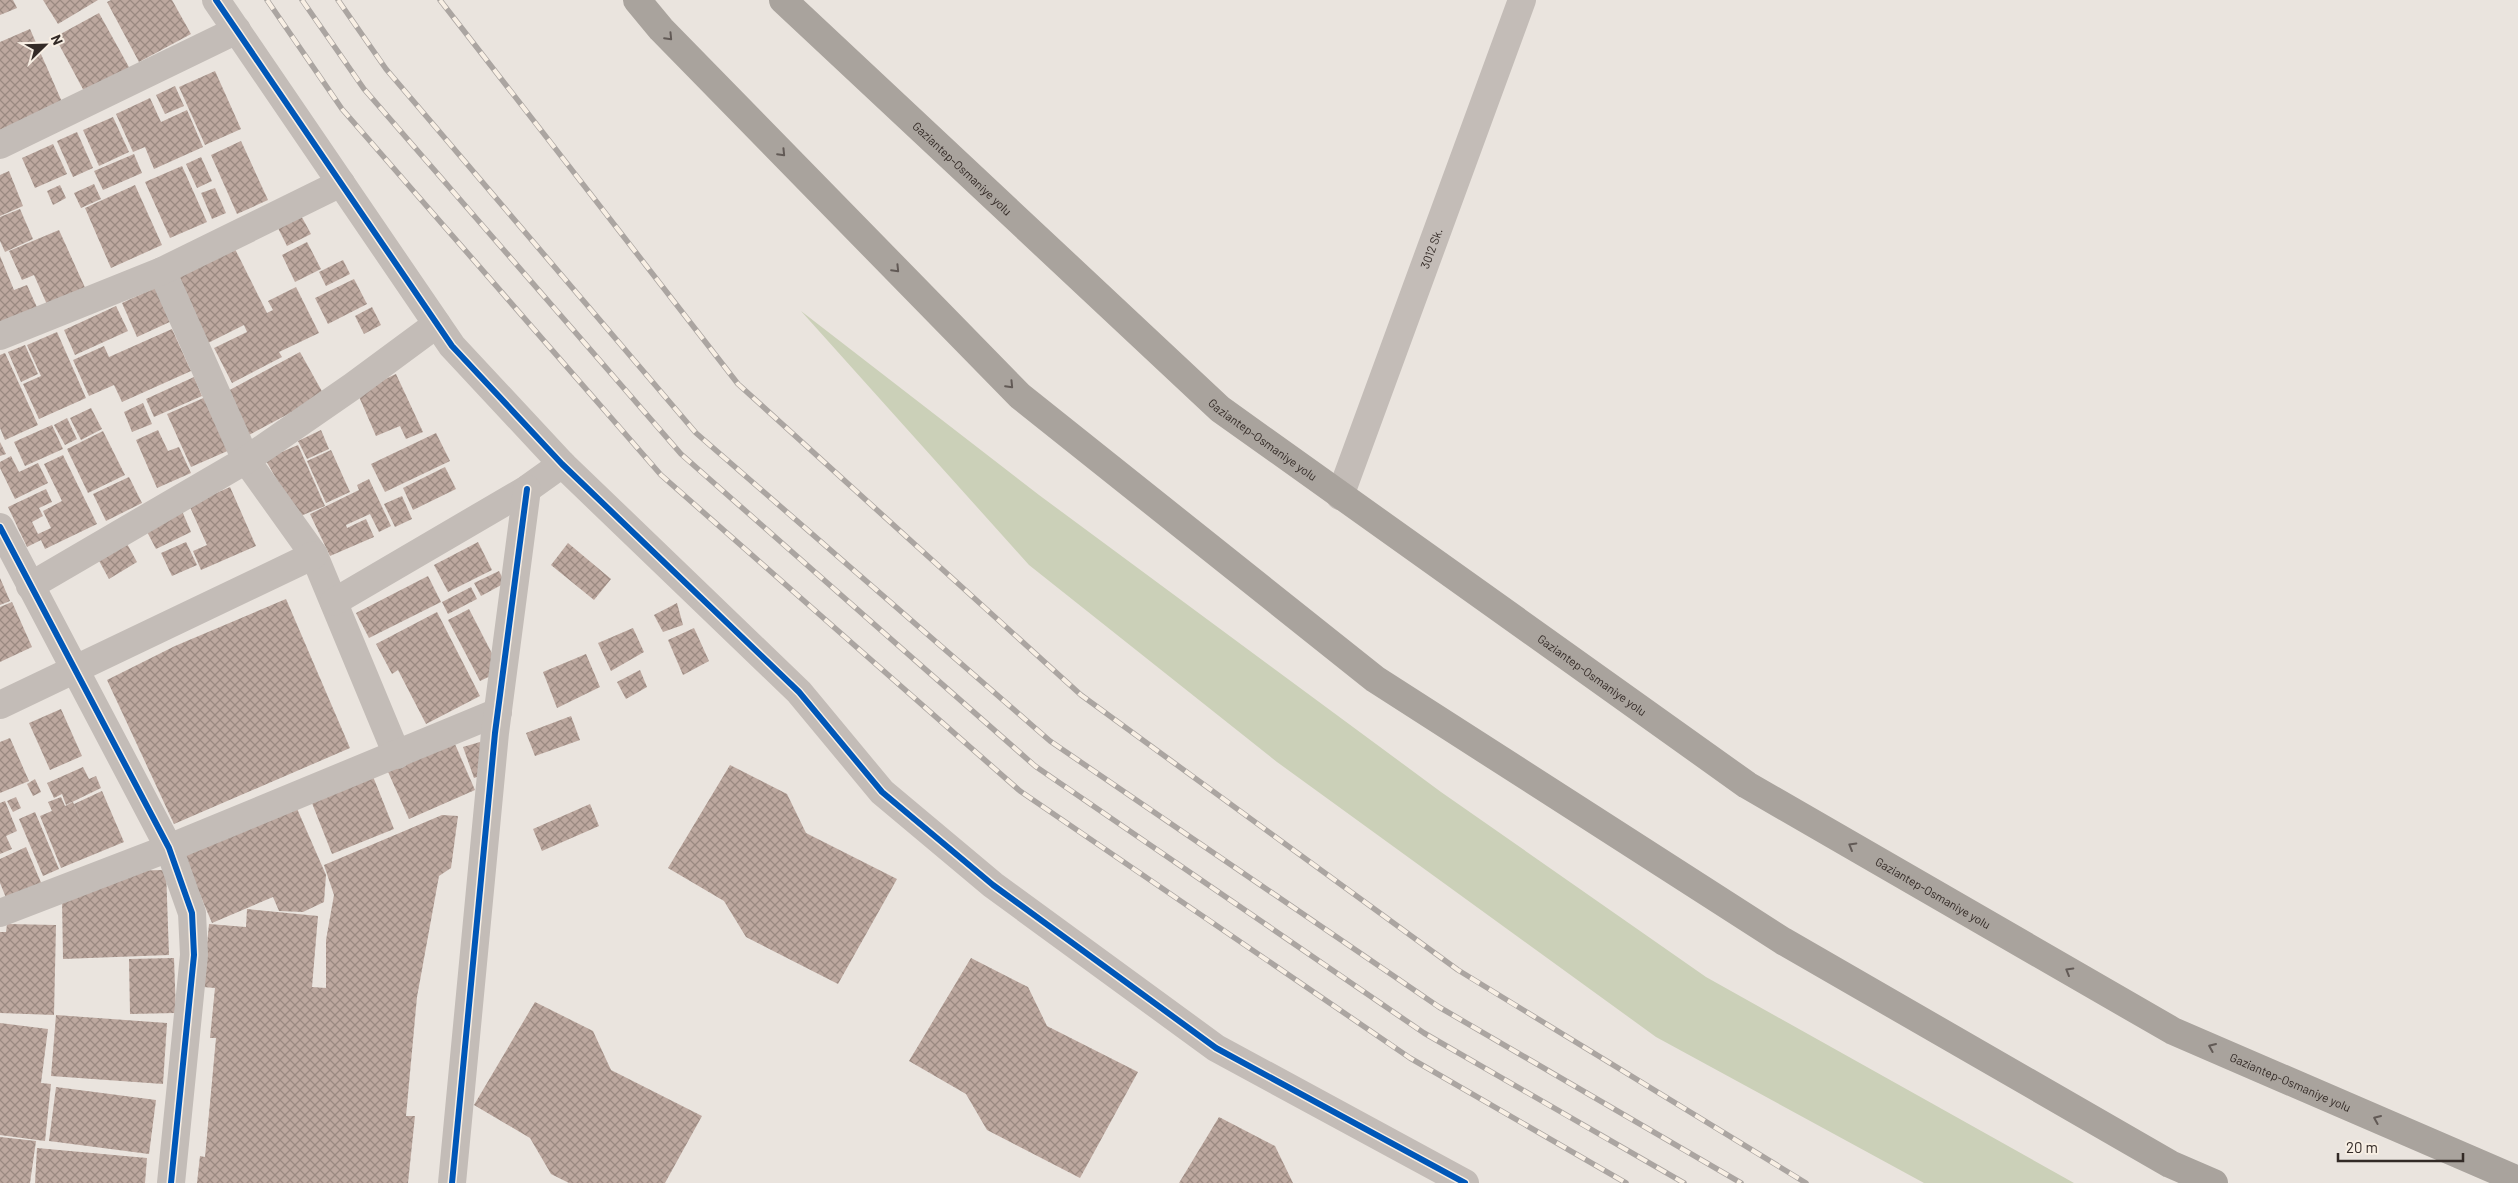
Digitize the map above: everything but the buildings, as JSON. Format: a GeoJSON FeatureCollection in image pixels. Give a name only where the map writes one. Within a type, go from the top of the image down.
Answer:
{"type":"FeatureCollection","features":[{"type":"Feature","properties":{"kind":"highway"},"geometry":{"type":"LineString","coordinates":[[637,0],[661,29],[1020,396],[1375,679],[1783,941],[2170,1164],[2214,1183]]}},
{"type":"Feature","properties":{"kind":"highway","name":"Gaziantep-Osmaniye yolu"},"geometry":{"type":"LineString","coordinates":[[783,0],[1220,409],[1747,785],[2173,1031],[2518,1180]]}},
{"type":"Feature","properties":{"kind":"street"},"geometry":{"type":"LineString","coordinates":[[216,0],[452,346],[562,464],[799,692],[882,792],[993,885],[1216,1048],[1465,1183]]}},
{"type":"Feature","properties":{"kind":"street","name":"3012 Sk."},"geometry":{"type":"LineString","coordinates":[[1340,496],[1522,0]]}},
{"type":"Feature","properties":{"kind":"street"},"geometry":{"type":"LineString","coordinates":[[0,145],[237,30]]}},
{"type":"Feature","properties":{"kind":"street"},"geometry":{"type":"LineString","coordinates":[[0,336],[162,271],[341,183]]}},
{"type":"Feature","properties":{"kind":"street"},"geometry":{"type":"LineString","coordinates":[[162,271],[246,460],[314,555],[397,755]]}},
{"type":"Feature","properties":{"kind":"street"},"geometry":{"type":"LineString","coordinates":[[30,586],[246,460],[353,386],[437,324]]}},
{"type":"Feature","properties":{"kind":"street"},"geometry":{"type":"LineString","coordinates":[[334,602],[527,489],[562,464]]}},
{"type":"Feature","properties":{"kind":"street"},"geometry":{"type":"LineString","coordinates":[[452,1183],[498,712],[527,489]]}},
{"type":"Feature","properties":{"kind":"street"},"geometry":{"type":"LineString","coordinates":[[0,527],[30,586],[76,667],[169,848],[192,913],[194,955],[171,1183]]}},
{"type":"Feature","properties":{"kind":"street"},"geometry":{"type":"LineString","coordinates":[[0,704],[314,555]]}},
{"type":"Feature","properties":{"kind":"street"},"geometry":{"type":"LineString","coordinates":[[0,913],[169,848],[498,712]]}},
{"type":"Feature","properties":{"kind":"green space"},"geometry":{"type":"Polygon","coordinates":[[[801,311],[1039,495],[1441,792],[1706,977],[2074,1183],[1924,1183],[1656,1037],[1277,762],[1029,565],[801,311]]]}},
{"type":"Feature","properties":{"kind":"railway"},"geometry":{"type":"LineString","coordinates":[[267,0],[342,109],[661,475],[1020,791],[1410,1058],[1626,1183]]}},
{"type":"Feature","properties":{"kind":"railway"},"geometry":{"type":"LineString","coordinates":[[302,0],[364,89],[681,454],[1035,766],[1424,1033],[1684,1183]]}},
{"type":"Feature","properties":{"kind":"railway"},"geometry":{"type":"LineString","coordinates":[[338,0],[386,69],[696,433],[1050,741],[1439,1007],[1741,1183]]}},
{"type":"Feature","properties":{"kind":"railway"},"geometry":{"type":"LineString","coordinates":[[440,0],[738,384],[1081,695],[1458,970],[1806,1183]]}},
{"type":"Feature","properties":{"kind":"cycle path"},"geometry":{"type":"LineString","coordinates":[[216,0],[452,346],[562,464],[799,692],[882,792],[993,885],[1216,1048],[1465,1183]]}},
{"type":"Feature","properties":{"kind":"cycle path"},"geometry":{"type":"LineString","coordinates":[[452,1183],[495,733],[527,489]]}},
{"type":"Feature","properties":{"kind":"cycle path"},"geometry":{"type":"LineString","coordinates":[[0,527],[169,848],[192,913],[194,955],[171,1183]]}}]}
